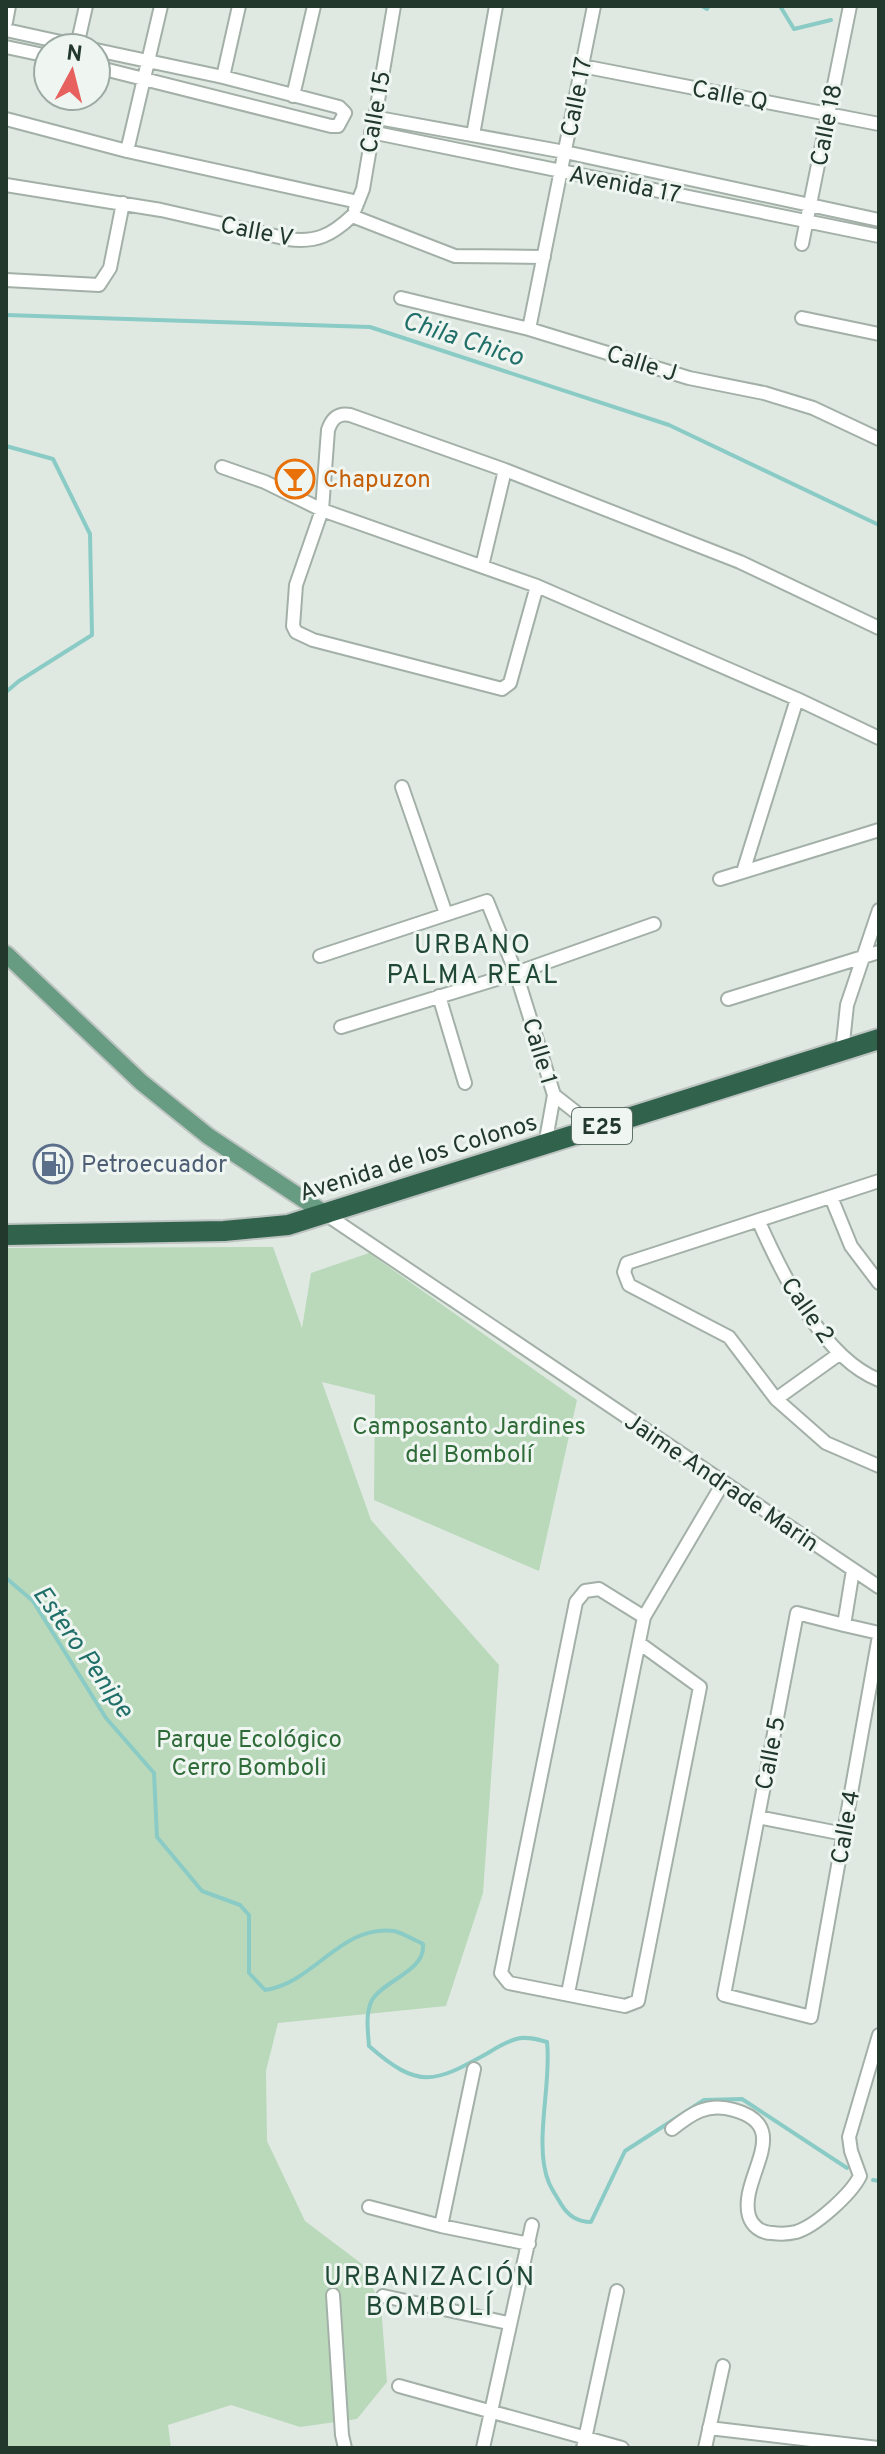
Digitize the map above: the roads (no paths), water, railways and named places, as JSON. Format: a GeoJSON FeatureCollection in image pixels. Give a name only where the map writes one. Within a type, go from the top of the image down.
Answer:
{"type":"FeatureCollection","features":[{"type":"Feature","properties":{"kind":"highway","name":"Avenida de los Colonos"},"geometry":{"type":"LineString","coordinates":[[6,1235],[224,1231],[288,1225],[879,1039]]}},
{"type":"Feature","properties":{"kind":"main road"},"geometry":{"type":"LineString","coordinates":[[6,954],[141,1082],[208,1136],[327,1215]]}},
{"type":"Feature","properties":{"kind":"street"},"geometry":{"type":"LineString","coordinates":[[6,22],[9,6]]}},
{"type":"Feature","properties":{"kind":"street"},"geometry":{"type":"LineString","coordinates":[[83,32],[86,6]]}},
{"type":"Feature","properties":{"kind":"street"},"geometry":{"type":"LineString","coordinates":[[127,151],[161,6]]}},
{"type":"Feature","properties":{"kind":"street"},"geometry":{"type":"LineString","coordinates":[[223,77],[239,6]]}},
{"type":"Feature","properties":{"kind":"street"},"geometry":{"type":"LineString","coordinates":[[293,96],[314,6]]}},
{"type":"Feature","properties":{"kind":"street","name":"Calle 15"},"geometry":{"type":"LineString","coordinates":[[352,216],[358,202],[394,6]]}},
{"type":"Feature","properties":{"kind":"street"},"geometry":{"type":"LineString","coordinates":[[473,135],[496,6]]}},
{"type":"Feature","properties":{"kind":"street","name":"Calle 17"},"geometry":{"type":"LineString","coordinates":[[529,329],[594,6]]}},
{"type":"Feature","properties":{"kind":"street","name":"Calle 18"},"geometry":{"type":"LineString","coordinates":[[802,244],[850,6]]}},
{"type":"Feature","properties":{"kind":"street"},"geometry":{"type":"LineString","coordinates":[[6,30],[32,36]]}},
{"type":"Feature","properties":{"kind":"street"},"geometry":{"type":"LineString","coordinates":[[6,47],[32,53]]}},
{"type":"Feature","properties":{"kind":"street"},"geometry":{"type":"LineString","coordinates":[[112,53],[223,77],[339,107],[345,113],[338,126],[331,126],[112,70]]}},
{"type":"Feature","properties":{"kind":"street","name":"Calle Q"},"geometry":{"type":"LineString","coordinates":[[582,66],[879,124]]}},
{"type":"Feature","properties":{"kind":"street","name":"Avenida 17"},"geometry":{"type":"LineString","coordinates":[[373,117],[565,152],[879,220]]}},
{"type":"Feature","properties":{"kind":"street"},"geometry":{"type":"LineString","coordinates":[[6,119],[127,151],[358,202]]}},
{"type":"Feature","properties":{"kind":"street","name":"Avenida 17"},"geometry":{"type":"LineString","coordinates":[[371,132],[879,236]]}},
{"type":"Feature","properties":{"kind":"street","name":"Calle V"},"geometry":{"type":"LineString","coordinates":[[6,185],[123,203],[301,241],[325,237],[352,216]]}},
{"type":"Feature","properties":{"kind":"street"},"geometry":{"type":"LineString","coordinates":[[6,280],[99,285],[110,268],[123,203]]}},
{"type":"Feature","properties":{"kind":"street"},"geometry":{"type":"LineString","coordinates":[[352,216],[455,256],[544,257]]}},
{"type":"Feature","properties":{"kind":"street","name":"Calle J"},"geometry":{"type":"LineString","coordinates":[[401,298],[529,329],[689,378],[764,393],[813,408],[879,439]]}},
{"type":"Feature","properties":{"kind":"street"},"geometry":{"type":"LineString","coordinates":[[802,318],[879,334]]}},
{"type":"Feature","properties":{"kind":"street"},"geometry":{"type":"LineString","coordinates":[[537,586],[510,683],[502,689],[296,632],[293,626],[296,585],[322,510],[330,422],[338,415],[350,415],[505,470],[740,562],[879,628]]}},
{"type":"Feature","properties":{"kind":"street"},"geometry":{"type":"LineString","coordinates":[[222,467],[258,479],[322,510],[537,586],[879,738]]}},
{"type":"Feature","properties":{"kind":"street"},"geometry":{"type":"LineString","coordinates":[[482,566],[505,470]]}},
{"type":"Feature","properties":{"kind":"street"},"geometry":{"type":"LineString","coordinates":[[743,872],[797,699]]}},
{"type":"Feature","properties":{"kind":"street"},"geometry":{"type":"LineString","coordinates":[[402,787],[446,914]]}},
{"type":"Feature","properties":{"kind":"street"},"geometry":{"type":"LineString","coordinates":[[720,879],[879,830]]}},
{"type":"Feature","properties":{"kind":"street","name":"Calle 1"},"geometry":{"type":"LineString","coordinates":[[320,956],[487,901],[516,973],[554,1095],[545,1145]]}},
{"type":"Feature","properties":{"kind":"street"},"geometry":{"type":"LineString","coordinates":[[842,1052],[847,1005],[879,910]]}},
{"type":"Feature","properties":{"kind":"street"},"geometry":{"type":"LineString","coordinates":[[341,1027],[516,973],[654,924]]}},
{"type":"Feature","properties":{"kind":"street"},"geometry":{"type":"LineString","coordinates":[[728,999],[879,952]]}},
{"type":"Feature","properties":{"kind":"street"},"geometry":{"type":"LineString","coordinates":[[439,996],[465,1083]]}},
{"type":"Feature","properties":{"kind":"street","name":"Calle 1"},"geometry":{"type":"LineString","coordinates":[[554,1095],[596,1128]]}},
{"type":"Feature","properties":{"kind":"street"},"geometry":{"type":"LineString","coordinates":[[879,1181],[627,1263],[624,1272],[629,1285],[729,1337],[776,1399],[826,1443],[879,1466]]}},
{"type":"Feature","properties":{"kind":"street"},"geometry":{"type":"LineString","coordinates":[[831,1197],[851,1246],[879,1283]]}},
{"type":"Feature","properties":{"kind":"street","name":"Jaime Andrade Marin"},"geometry":{"type":"LineString","coordinates":[[327,1215],[879,1587]]}},
{"type":"Feature","properties":{"kind":"street","name":"Calle 2"},"geometry":{"type":"LineString","coordinates":[[759,1222],[784,1279],[839,1354],[866,1375],[879,1380]]}},
{"type":"Feature","properties":{"kind":"street"},"geometry":{"type":"LineString","coordinates":[[776,1399],[839,1354]]}},
{"type":"Feature","properties":{"kind":"street"},"geometry":{"type":"LineString","coordinates":[[568,1993],[644,1617],[723,1483]]}},
{"type":"Feature","properties":{"kind":"street"},"geometry":{"type":"LineString","coordinates":[[844,1625],[853,1570]]}},
{"type":"Feature","properties":{"kind":"street"},"geometry":{"type":"LineString","coordinates":[[639,1643],[700,1687],[638,2001],[625,2006],[509,1983],[501,1973],[576,1602],[585,1591],[599,1589],[644,1617]]}},
{"type":"Feature","properties":{"kind":"street","name":"Calle 5"},"geometry":{"type":"LineString","coordinates":[[811,2017],[724,1995],[797,1613],[844,1625]]}},
{"type":"Feature","properties":{"kind":"street","name":"Calle 4"},"geometry":{"type":"LineString","coordinates":[[811,2017],[879,1635],[844,1625]]}},
{"type":"Feature","properties":{"kind":"street"},"geometry":{"type":"LineString","coordinates":[[758,1817],[844,1834]]}},
{"type":"Feature","properties":{"kind":"street"},"geometry":{"type":"LineString","coordinates":[[672,2129],[695,2111],[732,2109],[753,2118],[761,2130],[764,2145],[748,2196],[749,2216],[764,2233],[798,2231],[817,2221],[856,2184],[860,2176],[849,2137],[878,2040]]}},
{"type":"Feature","properties":{"kind":"street"},"geometry":{"type":"LineString","coordinates":[[441,2226],[474,2069]]}},
{"type":"Feature","properties":{"kind":"street"},"geometry":{"type":"LineString","coordinates":[[369,2207],[529,2244]]}},
{"type":"Feature","properties":{"kind":"street"},"geometry":{"type":"LineString","coordinates":[[483,2448],[508,2323],[532,2225]]}},
{"type":"Feature","properties":{"kind":"street"},"geometry":{"type":"LineString","coordinates":[[584,2444],[617,2291]]}},
{"type":"Feature","properties":{"kind":"street"},"geometry":{"type":"LineString","coordinates":[[333,2295],[345,2448]]}},
{"type":"Feature","properties":{"kind":"street"},"geometry":{"type":"LineString","coordinates":[[383,2296],[508,2323]]}},
{"type":"Feature","properties":{"kind":"street"},"geometry":{"type":"LineString","coordinates":[[705,2448],[723,2366]]}},
{"type":"Feature","properties":{"kind":"street"},"geometry":{"type":"LineString","coordinates":[[399,2386],[490,2412],[584,2444],[622,2448]]}},
{"type":"Feature","properties":{"kind":"street"},"geometry":{"type":"LineString","coordinates":[[709,2428],[878,2448]]}},
{"type":"Feature","properties":{"kind":"waterway"},"geometry":{"type":"LineString","coordinates":[[702,6],[707,9],[709,6]]}},
{"type":"Feature","properties":{"kind":"waterway"},"geometry":{"type":"LineString","coordinates":[[780,6],[794,29],[831,20]]}},
{"type":"Feature","properties":{"kind":"waterway","name":"Chila Chico"},"geometry":{"type":"LineString","coordinates":[[6,315],[370,327],[669,425],[879,525]]}},
{"type":"Feature","properties":{"kind":"waterway","name":"Chila Chico"},"geometry":{"type":"LineString","coordinates":[[6,446],[53,459],[90,534],[92,635],[6,692]]}},
{"type":"Feature","properties":{"kind":"waterway","name":"Estero Penipe"},"geometry":{"type":"LineString","coordinates":[[6,1578],[33,1601],[106,1718],[154,1773],[157,1837],[202,1891],[240,1905],[249,1915],[249,1973],[265,1990],[298,1977],[358,1936],[375,1931],[394,1931],[423,1944],[418,1961],[378,1993],[368,2011],[369,2046],[386,2060],[414,2075],[440,2076],[516,2039],[547,2042],[543,2133],[545,2168],[553,2191],[573,2218],[591,2222],[625,2151],[704,2100],[742,2099],[847,2168]]}},
{"type":"Feature","properties":{"kind":"waterway","name":"Estero Penipe"},"geometry":{"type":"LineString","coordinates":[[873,2180],[879,2181]]}},
{"type":"Feature","properties":{"kind":"place","name":"Chapuzon"},"geometry":{"type":"Point","coordinates":[295,479]}},
{"type":"Feature","properties":{"kind":"place","name":"Petroecuador"},"geometry":{"type":"Point","coordinates":[53,1164]}},
{"type":"Feature","properties":{"kind":"district","name":"URBANO PALMA REAL"},"geometry":{"type":"Point","coordinates":[473,959]}},
{"type":"Feature","properties":{"kind":"district","name":"URBANIZACIÓN BOMBOLÍ"},"geometry":{"type":"Point","coordinates":[430,2291]}},
{"type":"Feature","properties":{"kind":"park label","name":"Camposanto Jardines del Bombolí"},"geometry":{"type":"Point","coordinates":[469,1440]}},
{"type":"Feature","properties":{"kind":"park label","name":"Parque Ecológico Cerro Bomboli"},"geometry":{"type":"Point","coordinates":[249,1753]}}]}
